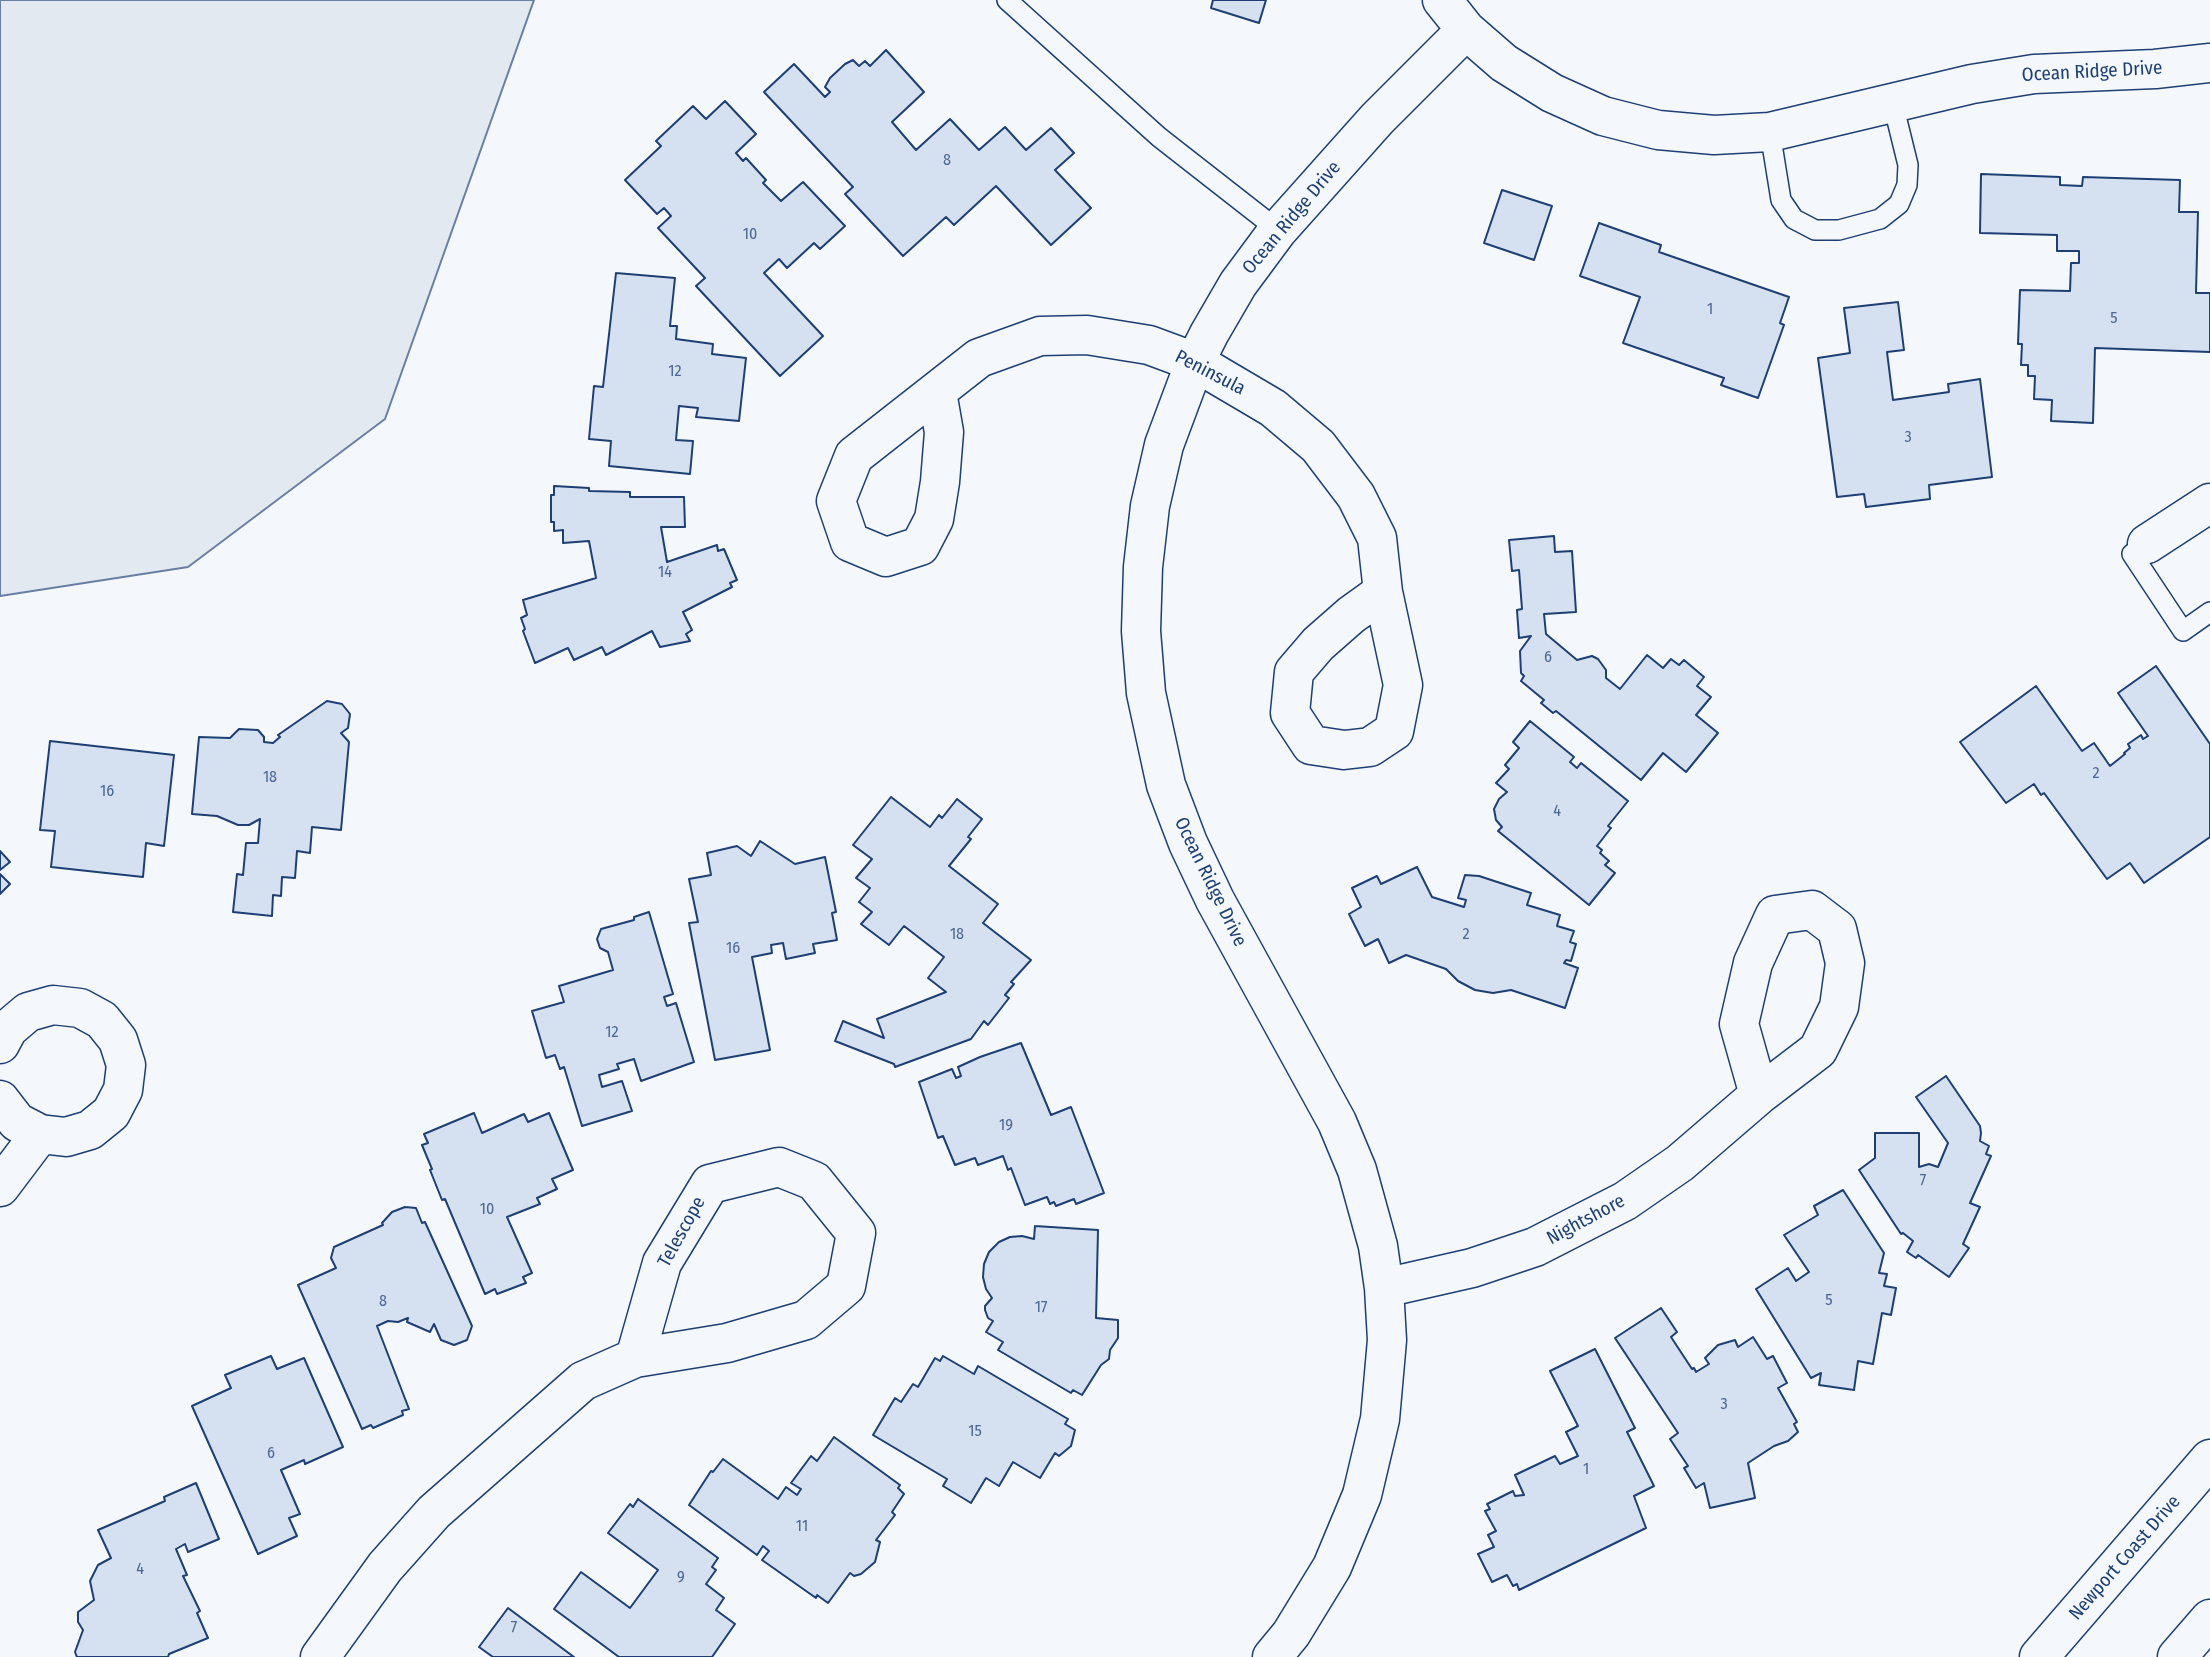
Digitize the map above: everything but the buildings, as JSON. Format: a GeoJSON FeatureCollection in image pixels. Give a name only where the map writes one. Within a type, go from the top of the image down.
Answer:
{"type":"FeatureCollection","features":[{"type":"Feature","properties":{"kind":"street"},"geometry":{"type":"LineString","coordinates":[[1442,0],[1466,30]]}},
{"type":"Feature","properties":{"kind":"street","name":"Ocean Ridge Drive"},"geometry":{"type":"LineString","coordinates":[[1272,1657],[1291,1634],[1332,1567],[1362,1495],[1380,1419],[1387,1340],[1378,1246],[1357,1170],[1337,1122],[1215,900],[1188,844],[1166,785],[1146,693],[1141,631],[1143,567],[1150,506],[1164,445],[1195,362],[1238,284],[1278,230],[1377,119],[1466,30],[1504,63],[1540,86],[1603,116],[1658,130],[1714,135],[1770,132],[1972,84],[2034,74],[2155,69],[2210,63]]}},
{"type":"Feature","properties":{"kind":"street","name":"Peninsula"},"geometry":{"type":"LineString","coordinates":[[937,392],[979,358],[1040,337],[1087,335],[1106,338],[1149,345],[1195,362],[1273,408],[1318,446],[1356,496],[1377,538],[1383,592]]}},
{"type":"Feature","properties":{"kind":"street"},"geometry":{"type":"LineString","coordinates":[[2147,544],[2210,503]]}},
{"type":"Feature","properties":{"kind":"street"},"geometry":{"type":"LineString","coordinates":[[0,1044],[8,1029],[29,1012],[53,1005],[79,1008],[102,1020],[118,1040],[126,1065],[123,1090],[110,1113],[90,1130],[65,1137],[40,1134],[17,1122],[0,1100]]}},
{"type":"Feature","properties":{"kind":"street","name":"Nightshore"},"geometry":{"type":"LineString","coordinates":[[1384,1288],[1472,1268],[1535,1247],[1625,1201],[1680,1163],[1759,1095]]}},
{"type":"Feature","properties":{"kind":"street"},"geometry":{"type":"LineString","coordinates":[[0,1187],[40,1134]]}},
{"type":"Feature","properties":{"kind":"street","name":"Telescope"},"geometry":{"type":"LineString","coordinates":[[320,1657],[385,1567],[434,1512],[583,1381],[635,1358],[727,1343],[806,1320],[846,1286],[856,1233],[814,1181],[779,1167],[710,1184],[662,1262],[635,1358]]}},
{"type":"Feature","properties":{"kind":"street","name":"Newport Coast Drive"},"geometry":{"type":"LineString","coordinates":[[2039,1657],[2210,1458]]}},
{"type":"Feature","properties":{"kind":"street"},"geometry":{"type":"LineString","coordinates":[[2177,1657],[2210,1619]]}},
{"type":"Feature","properties":{"kind":"lane"},"geometry":{"type":"LineString","coordinates":[[1007,0],[1159,137],[1278,230]]}},
{"type":"Feature","properties":{"kind":"lane"},"geometry":{"type":"LineString","coordinates":[[1770,132],[1781,200],[1794,219],[1815,230],[1839,230],[1881,219],[1899,204],[1907,185],[1908,165],[1893,104]]}},
{"type":"Feature","properties":{"kind":"lane"},"geometry":{"type":"LineString","coordinates":[[2147,544],[2132,554],[2183,631],[2210,612]]}},
{"type":"Feature","properties":{"kind":"shaded area"},"geometry":{"type":"Polygon","coordinates":[[[0,0],[534,0],[385,419],[188,567],[0,596],[0,0]]]}}]}
